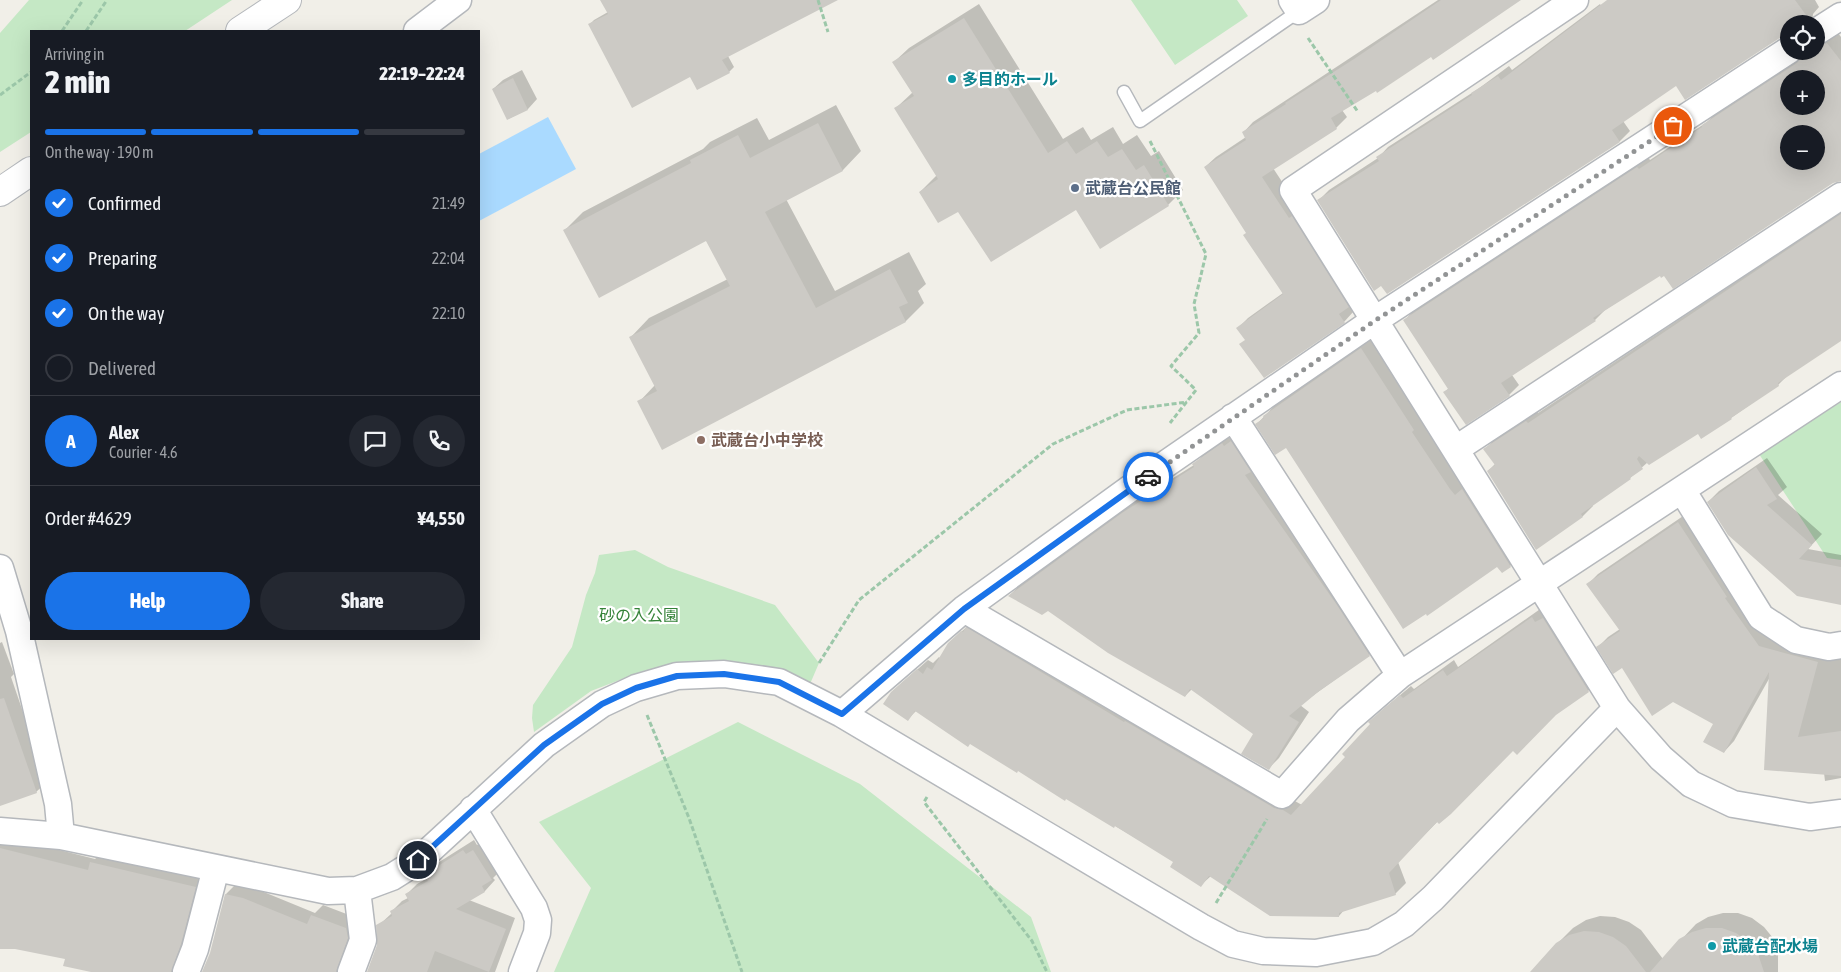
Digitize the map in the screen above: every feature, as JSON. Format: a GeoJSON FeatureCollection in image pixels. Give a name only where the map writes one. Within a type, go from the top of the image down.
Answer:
{"type":"FeatureCollection","features":[{"type":"Feature","properties":{"kind":"street"},"geometry":{"type":"LineString","coordinates":[[241,30],[286,0]]}},
{"type":"Feature","properties":{"kind":"street"},"geometry":{"type":"LineString","coordinates":[[418,30],[458,0]]}},
{"type":"Feature","properties":{"kind":"street"},"geometry":{"type":"LineString","coordinates":[[1575,0],[1294,190],[1617,708],[1661,758],[1691,784],[1733,804],[1810,817],[1841,813]]}},
{"type":"Feature","properties":{"kind":"street"},"geometry":{"type":"LineString","coordinates":[[1825,26],[1841,15],[1831,0]]}},
{"type":"Feature","properties":{"kind":"street"},"geometry":{"type":"LineString","coordinates":[[842,714],[964,609],[1128,490],[1376,320],[1780,56]]}},
{"type":"Feature","properties":{"kind":"street"},"geometry":{"type":"LineString","coordinates":[[0,192],[30,172]]}},
{"type":"Feature","properties":{"kind":"street"},"geometry":{"type":"LineString","coordinates":[[1456,449],[1841,196]]}},
{"type":"Feature","properties":{"kind":"street"},"geometry":{"type":"LineString","coordinates":[[964,609],[1282,795],[1348,720],[1400,675],[1841,385]]}},
{"type":"Feature","properties":{"kind":"street"},"geometry":{"type":"LineString","coordinates":[[1234,417],[1400,675]]}},
{"type":"Feature","properties":{"kind":"street"},"geometry":{"type":"LineString","coordinates":[[1682,490],[1761,617],[1796,640],[1829,647],[1841,645]]}},
{"type":"Feature","properties":{"kind":"street"},"geometry":{"type":"LineString","coordinates":[[0,568],[10,634],[58,804],[61,836]]}},
{"type":"Feature","properties":{"kind":"street"},"geometry":{"type":"LineString","coordinates":[[0,831],[61,836],[328,891],[357,890],[392,877],[418,860],[544,745],[602,704],[636,688],[677,676],[724,674],[779,682],[842,714],[1200,927],[1234,944],[1272,952],[1316,953],[1373,942],[1404,924],[1433,898],[1617,708]]}},
{"type":"Feature","properties":{"kind":"street"},"geometry":{"type":"LineString","coordinates":[[474,809],[534,908],[538,920],[537,933],[522,972]]}},
{"type":"Feature","properties":{"kind":"street"},"geometry":{"type":"LineString","coordinates":[[186,972],[195,949],[216,868]]}},
{"type":"Feature","properties":{"kind":"street"},"geometry":{"type":"LineString","coordinates":[[351,972],[363,940],[357,890]]}},
{"type":"Feature","properties":{"kind":"lane"},"geometry":{"type":"LineString","coordinates":[[1124,92],[1140,121],[1300,6]]}},
{"type":"Feature","properties":{"kind":"path"},"geometry":{"type":"LineString","coordinates":[[63,30],[83,0]]}},
{"type":"Feature","properties":{"kind":"path"},"geometry":{"type":"LineString","coordinates":[[87,30],[106,0]]}},
{"type":"Feature","properties":{"kind":"path"},"geometry":{"type":"LineString","coordinates":[[818,0],[828,32]]}},
{"type":"Feature","properties":{"kind":"path"},"geometry":{"type":"LineString","coordinates":[[1300,6],[1374,136]]}},
{"type":"Feature","properties":{"kind":"path"},"geometry":{"type":"LineString","coordinates":[[0,95],[30,73]]}},
{"type":"Feature","properties":{"kind":"path"},"geometry":{"type":"LineString","coordinates":[[1140,121],[1206,254],[1194,304],[1199,333],[1171,366],[1196,390],[1165,430]]}},
{"type":"Feature","properties":{"kind":"path"},"geometry":{"type":"LineString","coordinates":[[819,663],[858,600],[1053,444],[1127,410],[1187,402]]}},
{"type":"Feature","properties":{"kind":"path"},"geometry":{"type":"LineString","coordinates":[[636,688],[689,818],[742,972]]}},
{"type":"Feature","properties":{"kind":"path"},"geometry":{"type":"LineString","coordinates":[[941,773],[924,802],[1032,941],[1047,972]]}},
{"type":"Feature","properties":{"kind":"path"},"geometry":{"type":"LineString","coordinates":[[1200,927],[1282,795]]}},
{"type":"Feature","properties":{"kind":"green space"},"geometry":{"type":"Polygon","coordinates":[[[29,0],[232,0],[187,30],[30,30],[30,133],[0,152],[0,33],[29,0]]]}},
{"type":"Feature","properties":{"kind":"green space"},"geometry":{"type":"Polygon","coordinates":[[[1131,0],[1237,0],[1248,16],[1175,65],[1131,0]]]}},
{"type":"Feature","properties":{"kind":"green space"},"geometry":{"type":"Polygon","coordinates":[[[1841,402],[1841,560],[1827,558],[1759,454],[1841,402]]]}},
{"type":"Feature","properties":{"kind":"green space","name":"砂の入公園"},"geometry":{"type":"Polygon","coordinates":[[[635,550],[668,567],[775,605],[819,663],[810,684],[769,666],[688,663],[643,671],[591,691],[534,732],[533,705],[572,647],[599,555],[635,550]]]}},
{"type":"Feature","properties":{"kind":"green space"},"geometry":{"type":"Polygon","coordinates":[[[738,722],[860,784],[1031,917],[1051,972],[554,972],[591,888],[539,822],[738,722]]]}},
{"type":"Feature","properties":{"kind":"water"},"geometry":{"type":"Polygon","coordinates":[[[548,117],[576,169],[480,220],[480,153],[548,117]]]}},
{"type":"Feature","properties":{"kind":"building"},"geometry":{"type":"Polygon","coordinates":[[[600,0],[838,0],[722,60],[730,73],[697,90],[690,77],[632,108],[588,24],[608,14],[600,0]]]}},
{"type":"Feature","properties":{"kind":"building"},"geometry":{"type":"Polygon","coordinates":[[[1441,0],[1521,0],[1433,60],[1431,57],[1377,93],[1376,91],[1331,118],[1337,129],[1262,177],[1289,218],[1292,216],[1349,307],[1339,314],[1345,323],[1264,378],[1239,344],[1245,340],[1236,328],[1283,294],[1243,235],[1246,233],[1204,167],[1246,140],[1242,132],[1441,0]]]}},
{"type":"Feature","properties":{"kind":"building"},"geometry":{"type":"Polygon","coordinates":[[[1607,0],[1795,0],[1806,15],[1780,15],[1780,38],[1685,100],[1676,86],[1612,130],[1620,142],[1387,294],[1381,286],[1374,291],[1317,200],[1379,161],[1376,157],[1472,95],[1471,93],[1498,76],[1501,80],[1607,0]]]}},
{"type":"Feature","properties":{"kind":"building"},"geometry":{"type":"Polygon","coordinates":[[[964,18],[1048,153],[1067,141],[1076,154],[1097,141],[1108,157],[1122,149],[1136,170],[1144,165],[1169,206],[1100,249],[1076,210],[991,262],[958,212],[938,223],[919,192],[938,179],[894,108],[914,96],[892,62],[964,18]]]}},
{"type":"Feature","properties":{"kind":"building"},"geometry":{"type":"Polygon","coordinates":[[[1827,43],[1841,61],[1841,181],[1833,183],[1673,289],[1664,276],[1661,278],[1660,276],[1593,318],[1596,321],[1501,383],[1510,396],[1466,425],[1443,392],[1448,389],[1403,320],[1637,167],[1639,169],[1780,74],[1780,115],[1825,115],[1825,70],[1786,70],[1800,60],[1825,60],[1825,44],[1827,43]]]}},
{"type":"Feature","properties":{"kind":"building"},"geometry":{"type":"Polygon","coordinates":[[[513,78],[528,110],[507,120],[492,89],[513,78]]]}},
{"type":"Feature","properties":{"kind":"building"},"geometry":{"type":"Polygon","coordinates":[[[818,123],[843,171],[765,212],[816,308],[890,269],[908,303],[899,307],[906,322],[662,450],[637,401],[657,391],[629,337],[730,286],[706,241],[599,298],[563,230],[691,163],[690,160],[738,135],[750,158],[818,123]]]}},
{"type":"Feature","properties":{"kind":"building"},"geometry":{"type":"Polygon","coordinates":[[[1841,214],[1841,341],[1778,383],[1779,386],[1701,439],[1698,434],[1649,465],[1639,456],[1637,459],[1643,469],[1581,514],[1583,517],[1536,550],[1487,471],[1495,465],[1483,449],[1526,421],[1528,423],[1841,214]]]}},
{"type":"Feature","properties":{"kind":"building"},"geometry":{"type":"Polygon","coordinates":[[[1361,348],[1414,430],[1412,432],[1450,489],[1455,495],[1462,489],[1511,567],[1502,573],[1497,567],[1427,616],[1426,614],[1403,629],[1286,448],[1275,455],[1255,424],[1264,418],[1263,416],[1361,348]]]}},
{"type":"Feature","properties":{"kind":"building"},"geometry":{"type":"Polygon","coordinates":[[[1231,441],[1251,472],[1245,475],[1337,605],[1370,656],[1318,692],[1289,716],[1299,722],[1269,770],[1241,754],[1253,734],[1190,689],[1185,697],[1108,653],[1048,611],[1042,615],[1008,596],[1122,513],[1194,467],[1192,464],[1222,443],[1224,446],[1231,441]]]}},
{"type":"Feature","properties":{"kind":"building"},"geometry":{"type":"Polygon","coordinates":[[[1756,467],[1777,499],[1767,505],[1812,545],[1799,559],[1841,567],[1841,605],[1797,596],[1728,535],[1707,502],[1756,467]]]}},
{"type":"Feature","properties":{"kind":"building"},"geometry":{"type":"Polygon","coordinates":[[[1678,522],[1727,597],[1725,598],[1759,646],[1818,662],[1798,737],[1841,731],[1841,776],[1764,770],[1769,672],[1724,753],[1703,742],[1713,724],[1673,702],[1652,716],[1622,668],[1613,674],[1596,647],[1620,631],[1586,584],[1678,522]]]}},
{"type":"Feature","properties":{"kind":"building"},"geometry":{"type":"Polygon","coordinates":[[[1532,617],[1535,622],[1543,618],[1589,692],[1556,715],[1517,755],[1513,751],[1451,814],[1439,824],[1437,822],[1389,873],[1396,895],[1339,913],[1339,917],[1270,916],[1209,876],[1201,887],[1170,867],[1173,862],[1115,826],[1114,828],[1066,799],[1065,801],[1018,771],[1017,773],[970,744],[968,747],[915,711],[908,721],[883,704],[891,692],[917,669],[923,674],[927,667],[932,670],[948,643],[961,631],[963,632],[966,627],[1124,722],[1274,808],[1283,810],[1291,815],[1345,757],[1342,754],[1370,724],[1368,722],[1400,695],[1403,698],[1443,670],[1447,676],[1532,617]]]}},
{"type":"Feature","properties":{"kind":"building"},"geometry":{"type":"Polygon","coordinates":[[[4,698],[37,793],[0,806],[0,699],[4,698]]]}},
{"type":"Feature","properties":{"kind":"building"},"geometry":{"type":"Polygon","coordinates":[[[0,848],[88,870],[90,862],[196,887],[181,944],[171,972],[91,972],[63,966],[65,959],[15,949],[0,949],[0,848]]]}},
{"type":"Feature","properties":{"kind":"building"},"geometry":{"type":"Polygon","coordinates":[[[463,850],[466,854],[473,850],[492,880],[482,886],[485,892],[456,909],[506,929],[489,972],[435,951],[427,972],[367,972],[377,945],[376,925],[392,916],[390,911],[409,901],[405,894],[428,881],[424,875],[463,850]]]}},
{"type":"Feature","properties":{"kind":"building"},"geometry":{"type":"Polygon","coordinates":[[[225,894],[243,898],[307,924],[311,915],[346,928],[348,938],[336,972],[202,972],[210,953],[225,894]]]}},
{"type":"Feature","properties":{"kind":"building","name":"武蔵台配水場"},"geometry":{"type":"Polygon","coordinates":[[[1706,928],[1722,928],[1736,933],[1749,942],[1758,954],[1764,972],[1650,972],[1679,939],[1692,932],[1706,928]]]}},
{"type":"Feature","properties":{"kind":"building"},"geometry":{"type":"Polygon","coordinates":[[[1584,931],[1599,932],[1613,937],[1626,946],[1646,972],[1530,972],[1556,943],[1569,935],[1584,931]]]}},
{"type":"Feature","properties":{"kind":"way so far"},"geometry":{"type":"LineString","coordinates":[[1148,477],[1376,320],[1673,126]]}},
{"type":"Feature","properties":{"kind":"place","name":"多目的ホール"},"geometry":{"type":"Point","coordinates":[952,79]}},
{"type":"Feature","properties":{"kind":"place","name":"武蔵台公民館"},"geometry":{"type":"Point","coordinates":[1075,188]}},
{"type":"Feature","properties":{"kind":"place","name":"武蔵台小中学校"},"geometry":{"type":"Point","coordinates":[701,440]}},
{"type":"Feature","properties":{"kind":"place","name":"武蔵台配水場"},"geometry":{"type":"Point","coordinates":[1712,946]}},
{"type":"Feature","properties":{"kind":"route"},"geometry":{"type":"LineString","coordinates":[[418,860],[544,745],[572,723],[602,704],[636,688],[677,676],[724,674],[779,682],[842,714],[964,609],[1148,477]]}}]}
